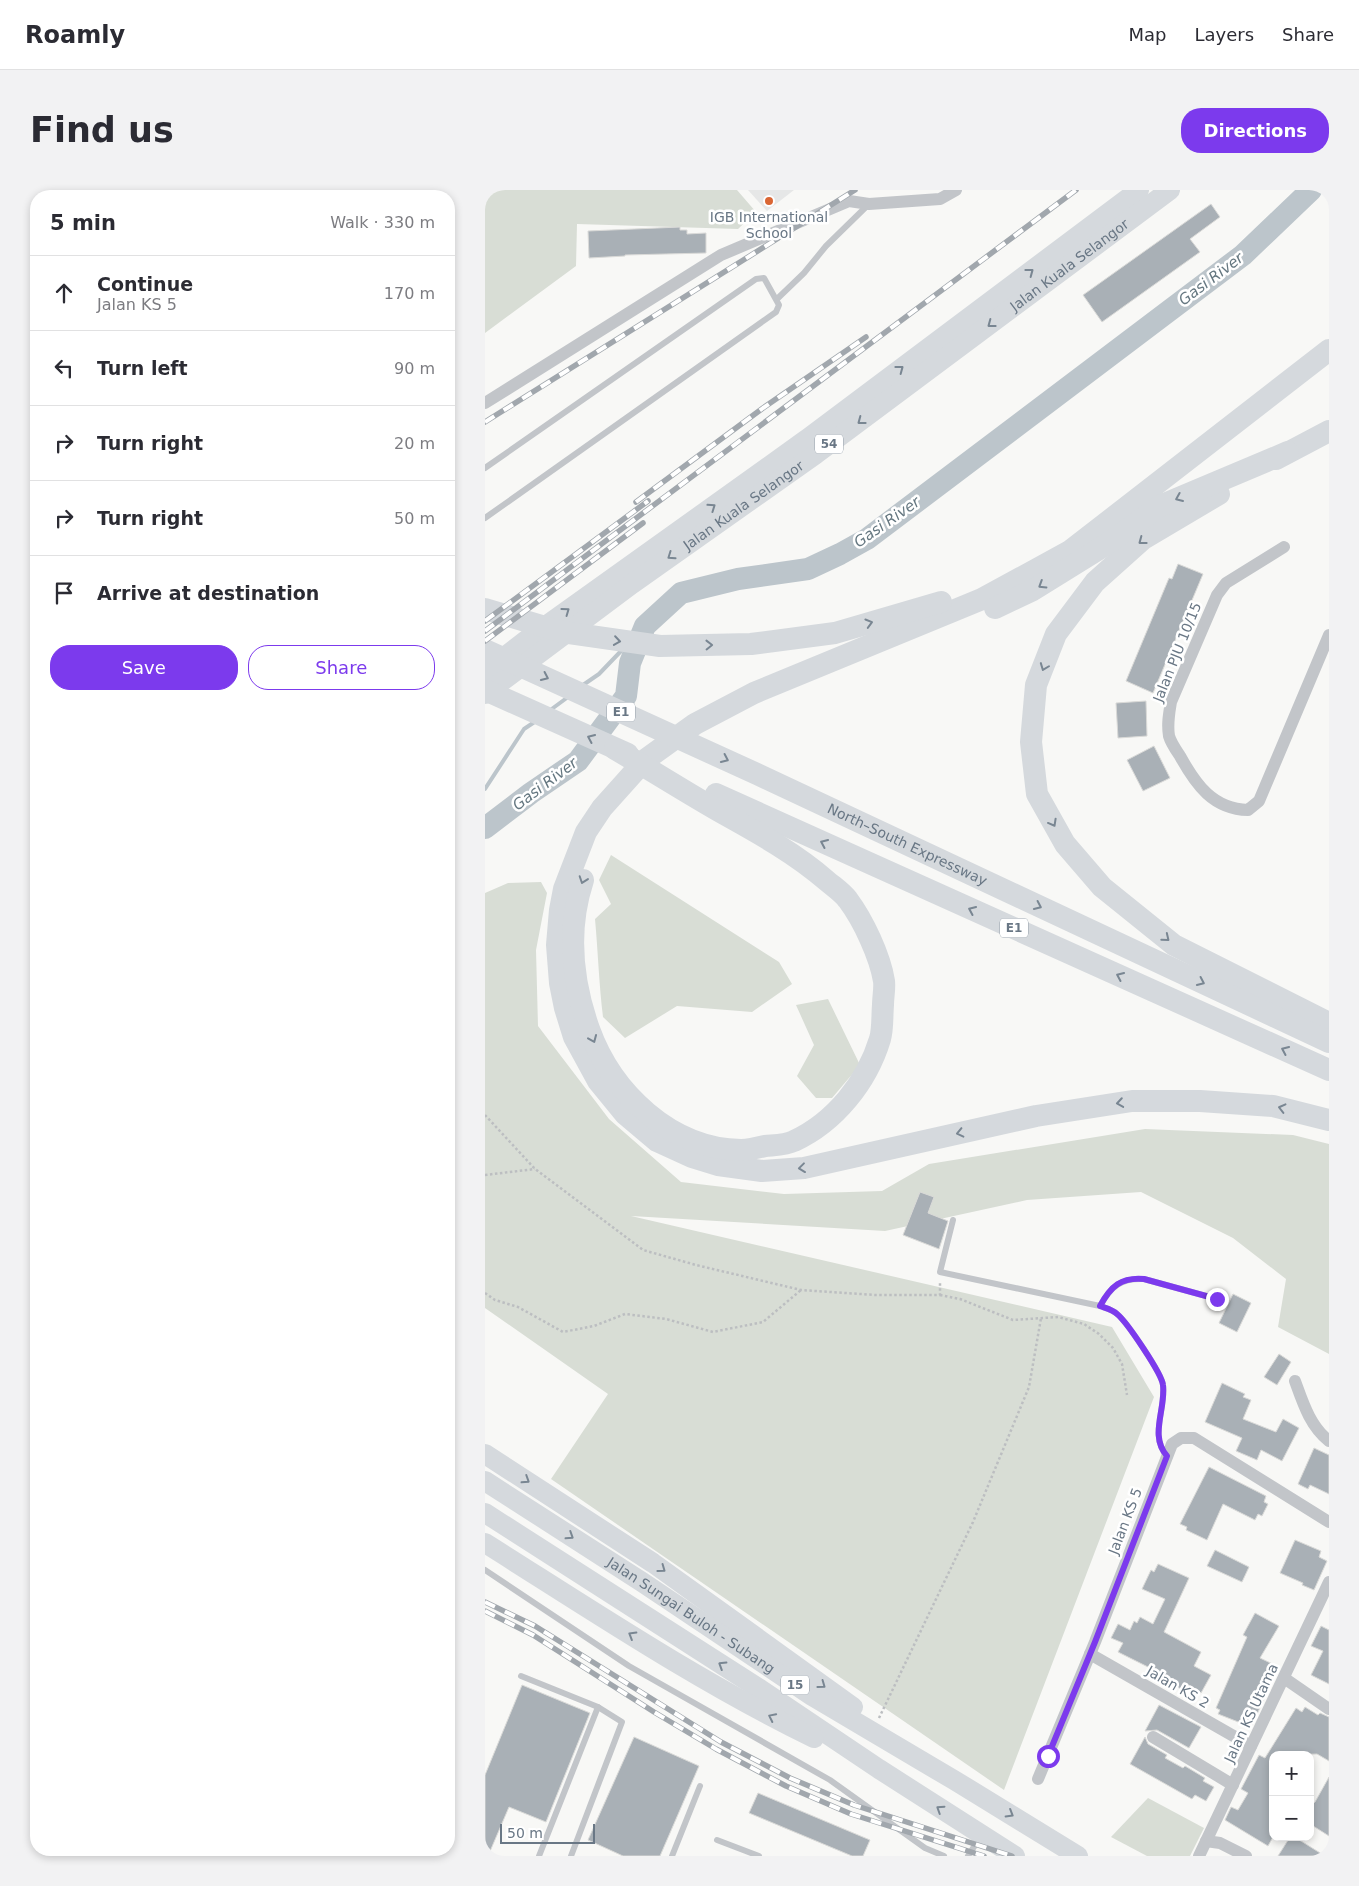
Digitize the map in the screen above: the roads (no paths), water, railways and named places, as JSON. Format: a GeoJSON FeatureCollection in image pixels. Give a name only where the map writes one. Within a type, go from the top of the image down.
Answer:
{"type":"FeatureCollection","features":[{"type":"Feature","properties":{"kind":"highway","name":"Jalan Kuala Selangor"},"geometry":{"type":"LineString","coordinates":[[485,672],[529,638],[807,439],[1139,190]]}},
{"type":"Feature","properties":{"kind":"highway","name":"Jalan Kuala Selangor"},"geometry":{"type":"LineString","coordinates":[[485,692],[632,584],[824,448],[1170,190]]}},
{"type":"Feature","properties":{"kind":"highway"},"geometry":{"type":"LineString","coordinates":[[1329,350],[1070,551],[982,599],[754,693],[695,724],[645,760],[622,783],[595,818],[579,848],[565,888],[560,910],[557,945],[561,990],[568,1019],[581,1052],[598,1081],[620,1109],[648,1135],[668,1146],[705,1161],[762,1171],[804,1168],[1036,1116],[1132,1101],[1200,1101],[1273,1106],[1329,1120]]}},
{"type":"Feature","properties":{"kind":"highway"},"geometry":{"type":"LineString","coordinates":[[1329,431],[1289,452],[1143,539],[1095,582],[1056,634],[1036,685],[1031,742],[1037,794],[1065,844],[1102,887],[1173,945],[1329,1023]]}},
{"type":"Feature","properties":{"kind":"highway"},"geometry":{"type":"LineString","coordinates":[[700,794],[807,863],[848,899],[869,934],[884,981],[881,1037],[865,1076],[833,1116],[793,1142],[743,1150],[716,1147],[691,1140],[654,1119],[626,1092],[611,1074],[592,1037],[580,999],[574,963],[574,930],[577,905],[585,876],[610,822],[667,755],[711,728],[786,694],[980,615],[1033,590],[1104,546],[1160,506],[1289,452]]}},
{"type":"Feature","properties":{"kind":"highway"},"geometry":{"type":"LineString","coordinates":[[485,609],[562,632],[660,646],[751,644],[835,633],[931,606],[1016,569],[1128,505]]}},
{"type":"Feature","properties":{"kind":"highway","name":"North–South Expressway"},"geometry":{"type":"LineString","coordinates":[[485,650],[757,774],[1329,1042]]}},
{"type":"Feature","properties":{"kind":"highway","name":"E1"},"geometry":{"type":"LineString","coordinates":[[485,692],[615,748],[700,794],[1329,1070]]}},
{"type":"Feature","properties":{"kind":"highway"},"geometry":{"type":"LineString","coordinates":[[485,1454],[653,1563],[953,1780]]}},
{"type":"Feature","properties":{"kind":"highway","name":"Jalan Sungai Buloh - Subang"},"geometry":{"type":"LineString","coordinates":[[485,1481],[642,1582],[812,1696],[1078,1856]]}},
{"type":"Feature","properties":{"kind":"highway","name":"Jalan Sungai Buloh - Subang"},"geometry":{"type":"LineString","coordinates":[[485,1513],[760,1689],[879,1769],[1015,1856]]}},
{"type":"Feature","properties":{"kind":"highway"},"geometry":{"type":"LineString","coordinates":[[485,1542],[631,1635],[761,1712],[879,1769]]}},
{"type":"Feature","properties":{"kind":"street"},"geometry":{"type":"LineString","coordinates":[[485,402],[721,255],[849,201],[869,204],[940,198],[956,190]]}},
{"type":"Feature","properties":{"kind":"street","name":"Jalan PJU 10/15"},"geometry":{"type":"LineString","coordinates":[[1285,547],[1226,583],[1217,595],[1171,702],[1168,720],[1170,738],[1189,772],[1210,798],[1236,810],[1248,810],[1259,801],[1329,635]]}},
{"type":"Feature","properties":{"kind":"street"},"geometry":{"type":"LineString","coordinates":[[1295,1381],[1309,1417],[1322,1436],[1329,1442]]}},
{"type":"Feature","properties":{"kind":"street","name":"Jalan KS 5"},"geometry":{"type":"LineString","coordinates":[[1038,1779],[1090,1654],[1172,1444],[1181,1438],[1194,1438],[1329,1522]]}},
{"type":"Feature","properties":{"kind":"street","name":"Jalan KS Utama"},"geometry":{"type":"LineString","coordinates":[[1199,1856],[1329,1582]]}},
{"type":"Feature","properties":{"kind":"street","name":"Jalan KS 2"},"geometry":{"type":"LineString","coordinates":[[1090,1654],[1251,1746]]}},
{"type":"Feature","properties":{"kind":"street"},"geometry":{"type":"LineString","coordinates":[[1283,1678],[1329,1709]]}},
{"type":"Feature","properties":{"kind":"street"},"geometry":{"type":"LineString","coordinates":[[1153,1737],[1233,1785]]}},
{"type":"Feature","properties":{"kind":"street"},"geometry":{"type":"LineString","coordinates":[[1206,1841],[1221,1843],[1246,1856]]}},
{"type":"Feature","properties":{"kind":"lane"},"geometry":{"type":"LineString","coordinates":[[777,300],[804,273],[825,246],[869,204]]}},
{"type":"Feature","properties":{"kind":"lane"},"geometry":{"type":"LineString","coordinates":[[485,468],[756,279],[764,278],[779,305],[776,312],[485,518]]}},
{"type":"Feature","properties":{"kind":"lane"},"geometry":{"type":"LineString","coordinates":[[953,1220],[940,1272],[1100,1306],[1117,1313],[1161,1376],[1164,1393],[1158,1440],[1167,1456]]}},
{"type":"Feature","properties":{"kind":"lane"},"geometry":{"type":"LineString","coordinates":[[1100,1306],[1106,1294],[1114,1286],[1134,1278],[1217,1299]]}},
{"type":"Feature","properties":{"kind":"lane"},"geometry":{"type":"LineString","coordinates":[[485,1570],[629,1666],[830,1780],[925,1848],[944,1856]]}},
{"type":"Feature","properties":{"kind":"lane"},"geometry":{"type":"LineString","coordinates":[[521,1676],[598,1707],[623,1722],[571,1856]]}},
{"type":"Feature","properties":{"kind":"lane"},"geometry":{"type":"LineString","coordinates":[[539,1856],[598,1707]]}},
{"type":"Feature","properties":{"kind":"lane"},"geometry":{"type":"LineString","coordinates":[[672,1856],[700,1786]]}},
{"type":"Feature","properties":{"kind":"lane"},"geometry":{"type":"LineString","coordinates":[[968,1856],[981,1835]]}},
{"type":"Feature","properties":{"kind":"lane"},"geometry":{"type":"LineString","coordinates":[[717,1840],[759,1856]]}},
{"type":"Feature","properties":{"kind":"waterway","name":"Gasi River"},"geometry":{"type":"LineString","coordinates":[[485,828],[531,793],[578,761],[626,696],[630,663],[645,626],[681,593],[738,579],[808,569],[867,539],[1243,255],[1311,190]]}},
{"type":"Feature","properties":{"kind":"waterway","name":"Gasi River"},"geometry":{"type":"LineString","coordinates":[[637,634],[645,626]]}},
{"type":"Feature","properties":{"kind":"waterway"},"geometry":{"type":"LineString","coordinates":[[583,685],[599,674],[622,650]]}},
{"type":"Feature","properties":{"kind":"waterway"},"geometry":{"type":"LineString","coordinates":[[549,711],[568,697]]}},
{"type":"Feature","properties":{"kind":"waterway"},"geometry":{"type":"LineString","coordinates":[[485,789],[524,729],[536,721]]}},
{"type":"Feature","properties":{"kind":"railway"},"geometry":{"type":"LineString","coordinates":[[485,422],[855,190]]}},
{"type":"Feature","properties":{"kind":"railway"},"geometry":{"type":"LineString","coordinates":[[485,631],[1076,190]]}},
{"type":"Feature","properties":{"kind":"railway"},"geometry":{"type":"LineString","coordinates":[[636,502],[763,408],[866,337]]}},
{"type":"Feature","properties":{"kind":"railway"},"geometry":{"type":"LineString","coordinates":[[485,621],[648,501]]}},
{"type":"Feature","properties":{"kind":"railway"},"geometry":{"type":"LineString","coordinates":[[485,641],[643,523]]}},
{"type":"Feature","properties":{"kind":"railway"},"geometry":{"type":"LineString","coordinates":[[485,1602],[535,1626],[721,1742],[790,1778],[854,1805],[1012,1856]]}},
{"type":"Feature","properties":{"kind":"railway"},"geometry":{"type":"LineString","coordinates":[[485,1611],[533,1635],[654,1712],[716,1749],[786,1786],[851,1814],[984,1856]]}},
{"type":"Feature","properties":{"kind":"place","name":"IGB International School"},"geometry":{"type":"Point","coordinates":[769,201]}}]}
